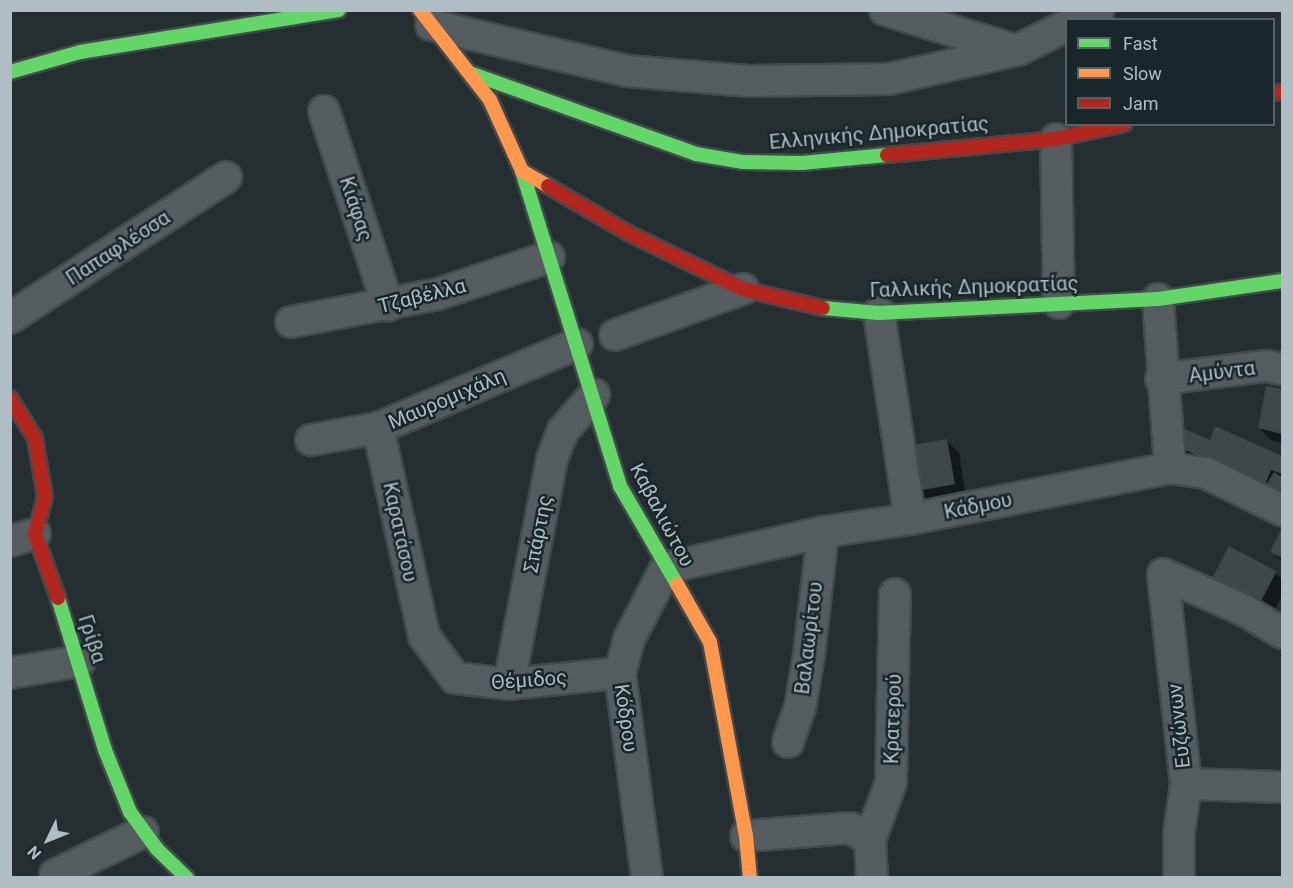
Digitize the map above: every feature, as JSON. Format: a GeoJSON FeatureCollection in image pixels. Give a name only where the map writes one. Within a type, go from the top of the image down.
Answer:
{"type":"FeatureCollection","features":[{"type":"Feature","properties":{"kind":"street"},"geometry":{"type":"LineString","coordinates":[[10,72],[80,51],[339,10]]}},
{"type":"Feature","properties":{"kind":"street"},"geometry":{"type":"LineString","coordinates":[[885,10],[1018,50]]}},
{"type":"Feature","properties":{"kind":"street"},"geometry":{"type":"LineString","coordinates":[[1084,18],[1099,10]]}},
{"type":"Feature","properties":{"kind":"street"},"geometry":{"type":"LineString","coordinates":[[425,18],[627,71],[749,81],[889,79],[1018,50],[1065,26]]}},
{"type":"Feature","properties":{"kind":"street"},"geometry":{"type":"LineString","coordinates":[[425,18],[470,73],[494,109],[522,171]]}},
{"type":"Feature","properties":{"kind":"street","name":"Ελληνικής Δημοκρατίας"},"geometry":{"type":"LineString","coordinates":[[470,73],[654,141],[743,162],[802,163],[1056,139],[1115,126]]}},
{"type":"Feature","properties":{"kind":"street","name":"Κιάφας"},"geometry":{"type":"LineString","coordinates":[[324,111],[388,306]]}},
{"type":"Feature","properties":{"kind":"street"},"geometry":{"type":"LineString","coordinates":[[1056,139],[1059,303]]}},
{"type":"Feature","properties":{"kind":"street","name":"Καβαλιώτου"},"geometry":{"type":"LineString","coordinates":[[522,171],[594,395],[620,486],[710,642],[747,836],[750,878]]}},
{"type":"Feature","properties":{"kind":"street","name":"Γαλλικής Δημοκρατίας"},"geometry":{"type":"LineString","coordinates":[[522,171],[627,233],[743,289],[805,306],[879,313],[1158,299],[1282,281]]}},
{"type":"Feature","properties":{"kind":"street","name":"Παπαφλέσσα"},"geometry":{"type":"LineString","coordinates":[[10,318],[226,177]]}},
{"type":"Feature","properties":{"kind":"street","name":"Τζαβέλλα"},"geometry":{"type":"LineString","coordinates":[[291,322],[388,306],[438,294],[549,257]]}},
{"type":"Feature","properties":{"kind":"street"},"geometry":{"type":"LineString","coordinates":[[615,335],[743,289]]}},
{"type":"Feature","properties":{"kind":"street"},"geometry":{"type":"LineString","coordinates":[[1158,299],[1161,379],[1170,468]]}},
{"type":"Feature","properties":{"kind":"street"},"geometry":{"type":"LineString","coordinates":[[879,313],[910,519]]}},
{"type":"Feature","properties":{"kind":"street","name":"Μαυρομιχάλη"},"geometry":{"type":"LineString","coordinates":[[311,440],[378,428],[577,344]]}},
{"type":"Feature","properties":{"kind":"street","name":"Αμύντα"},"geometry":{"type":"LineString","coordinates":[[1161,379],[1266,366],[1282,369]]}},
{"type":"Feature","properties":{"kind":"street","name":"Σπάρτης"},"geometry":{"type":"LineString","coordinates":[[509,684],[552,459],[563,430],[594,395]]}},
{"type":"Feature","properties":{"kind":"street","name":"Γρίβα"},"geometry":{"type":"LineString","coordinates":[[10,398],[35,438],[45,497],[23,537],[80,661],[105,750],[130,812],[143,832],[187,878]]}},
{"type":"Feature","properties":{"kind":"street","name":"Καρατάσου"},"geometry":{"type":"LineString","coordinates":[[378,428],[424,636]]}},
{"type":"Feature","properties":{"kind":"street","name":"Κάδμου"},"geometry":{"type":"LineString","coordinates":[[666,568],[823,532],[910,519],[1170,468],[1206,473],[1282,510]]}},
{"type":"Feature","properties":{"kind":"street","name":"Βαλαωρίτου"},"geometry":{"type":"LineString","coordinates":[[788,742],[800,708],[809,655],[823,532]]}},
{"type":"Feature","properties":{"kind":"street","name":"Κόδρου"},"geometry":{"type":"LineString","coordinates":[[647,878],[620,673],[628,639],[666,568]]}},
{"type":"Feature","properties":{"kind":"street","name":"Ευζώνων"},"geometry":{"type":"LineString","coordinates":[[1179,878],[1186,784],[1163,574],[1244,610],[1282,633]]}},
{"type":"Feature","properties":{"kind":"street","name":"Κρατερού"},"geometry":{"type":"LineString","coordinates":[[870,840],[891,782],[895,594]]}},
{"type":"Feature","properties":{"kind":"street","name":"Θέμιδος"},"geometry":{"type":"LineString","coordinates":[[424,636],[455,678],[487,685],[620,673]]}},
{"type":"Feature","properties":{"kind":"street"},"geometry":{"type":"LineString","coordinates":[[10,673],[80,661]]}},
{"type":"Feature","properties":{"kind":"street"},"geometry":{"type":"LineString","coordinates":[[1186,784],[1282,787]]}},
{"type":"Feature","properties":{"kind":"street"},"geometry":{"type":"LineString","coordinates":[[747,836],[850,828],[870,840],[872,878]]}},
{"type":"Feature","properties":{"kind":"street"},"geometry":{"type":"LineString","coordinates":[[56,876],[143,832]]}},
{"type":"Feature","properties":{"kind":"building"},"geometry":{"type":"Polygon","coordinates":[[[1266,386],[1282,389],[1282,434],[1258,428],[1266,386]]]}},
{"type":"Feature","properties":{"kind":"building"},"geometry":{"type":"Polygon","coordinates":[[[1215,426],[1282,456],[1282,474],[1271,470],[1265,485],[1178,447],[1185,429],[1210,440],[1215,426]]]}},
{"type":"Feature","properties":{"kind":"building"},"geometry":{"type":"Polygon","coordinates":[[[947,439],[955,484],[910,492],[902,447],[947,439]]]}},
{"type":"Feature","properties":{"kind":"building"},"geometry":{"type":"Polygon","coordinates":[[[1274,472],[1282,477],[1282,495],[1266,485],[1274,472]]]}},
{"type":"Feature","properties":{"kind":"building"},"geometry":{"type":"Polygon","coordinates":[[[1282,527],[1282,558],[1270,552],[1282,527]]]}},
{"type":"Feature","properties":{"kind":"building"},"geometry":{"type":"Polygon","coordinates":[[[1229,546],[1277,571],[1256,611],[1208,586],[1229,546]]]}},
{"type":"Feature","properties":{"kind":"traffic: fast"},"geometry":{"type":"LineString","coordinates":[[10,72],[80,52],[339,10]]}},
{"type":"Feature","properties":{"kind":"traffic: fast"},"geometry":{"type":"LineString","coordinates":[[470,73],[696,154],[743,162],[802,163],[887,155]]}},
{"type":"Feature","properties":{"kind":"traffic: fast"},"geometry":{"type":"LineString","coordinates":[[522,171],[620,486],[677,584]]}},
{"type":"Feature","properties":{"kind":"traffic: fast"},"geometry":{"type":"LineString","coordinates":[[823,308],[879,313],[1158,299],[1282,281]]}},
{"type":"Feature","properties":{"kind":"traffic: fast"},"geometry":{"type":"LineString","coordinates":[[58,598],[105,750],[130,812],[157,849],[187,878]]}},
{"type":"Feature","properties":{"kind":"traffic: slow"},"geometry":{"type":"LineString","coordinates":[[420,10],[490,100],[522,171],[548,186]]}},
{"type":"Feature","properties":{"kind":"traffic: slow"},"geometry":{"type":"LineString","coordinates":[[677,584],[710,642],[746,836],[750,878]]}},
{"type":"Feature","properties":{"kind":"traffic: jam"},"geometry":{"type":"LineString","coordinates":[[1275,93],[1282,92]]}},
{"type":"Feature","properties":{"kind":"traffic: jam"},"geometry":{"type":"LineString","coordinates":[[887,155],[1056,139],[1115,126]]}},
{"type":"Feature","properties":{"kind":"traffic: jam"},"geometry":{"type":"LineString","coordinates":[[548,186],[628,233],[743,289],[823,308]]}},
{"type":"Feature","properties":{"kind":"traffic: jam"},"geometry":{"type":"LineString","coordinates":[[10,398],[35,438],[45,497],[35,534],[58,598]]}}]}
